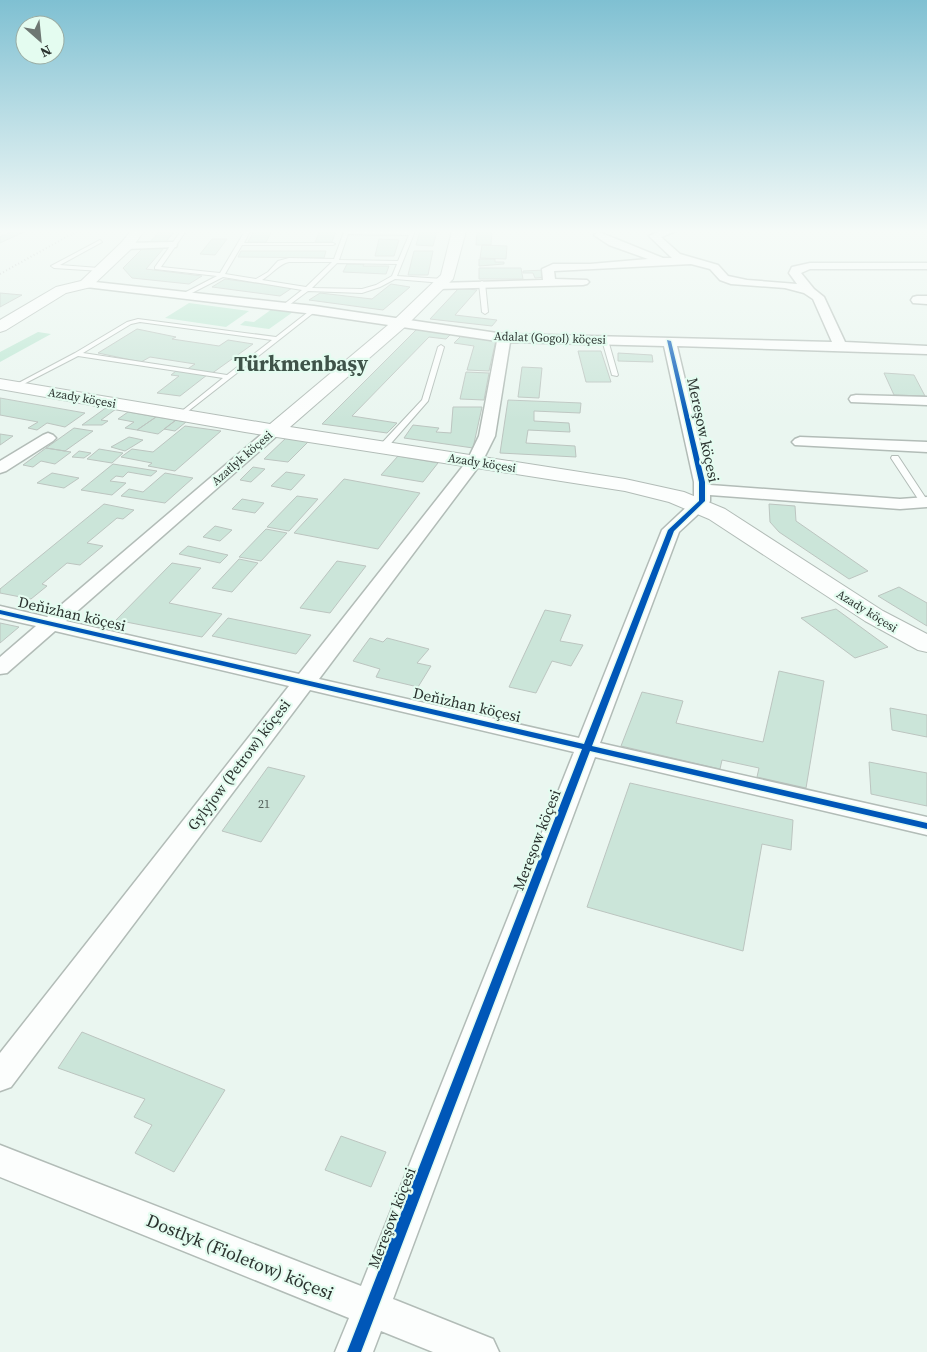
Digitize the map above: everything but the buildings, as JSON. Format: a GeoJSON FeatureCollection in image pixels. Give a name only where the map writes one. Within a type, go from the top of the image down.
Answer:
{"type":"FeatureCollection","features":[{"type":"Feature","properties":{"kind":"main road"},"geometry":{"type":"LineString","coordinates":[[0,327],[55,294]]}},
{"type":"Feature","properties":{"kind":"main road"},"geometry":{"type":"LineString","coordinates":[[65,306],[85,294]]}},
{"type":"Feature","properties":{"kind":"main road","name":"Azatlyk köçesi"},"geometry":{"type":"LineString","coordinates":[[275,430],[400,323],[430,294]]}},
{"type":"Feature","properties":{"kind":"main road"},"geometry":{"type":"LineString","coordinates":[[0,344],[49,316]]}},
{"type":"Feature","properties":{"kind":"main road","name":"Azady köçesi"},"geometry":{"type":"LineString","coordinates":[[7,386],[625,485],[676,497],[701,497],[732,523],[874,616],[927,644]]}},
{"type":"Feature","properties":{"kind":"street","name":"Adalat (Gogol) köçesi"},"geometry":{"type":"LineString","coordinates":[[187,294],[314,310],[504,338],[669,341],[927,350]]}},
{"type":"Feature","properties":{"kind":"street"},"geometry":{"type":"LineString","coordinates":[[812,294],[818,298],[840,346]]}},
{"type":"Feature","properties":{"kind":"street","name":"Gylyjow (Petrow) köçesi"},"geometry":{"type":"LineString","coordinates":[[0,1077],[474,462],[487,436],[504,338]]}},
{"type":"Feature","properties":{"kind":"street","name":"Mereşow köçesi"},"geometry":{"type":"LineString","coordinates":[[354,1352],[671,530],[701,497],[669,341]]}},
{"type":"Feature","properties":{"kind":"street"},"geometry":{"type":"LineString","coordinates":[[856,399],[927,401]]}},
{"type":"Feature","properties":{"kind":"street","name":"Azatlyk köçesi"},"geometry":{"type":"LineString","coordinates":[[0,668],[275,430]]}},
{"type":"Feature","properties":{"kind":"street"},"geometry":{"type":"LineString","coordinates":[[0,468],[48,438]]}},
{"type":"Feature","properties":{"kind":"street"},"geometry":{"type":"LineString","coordinates":[[800,442],[927,447]]}},
{"type":"Feature","properties":{"kind":"street"},"geometry":{"type":"LineString","coordinates":[[701,497],[900,504],[926,503]]}},
{"type":"Feature","properties":{"kind":"street","name":"Deňizhan köçesi"},"geometry":{"type":"LineString","coordinates":[[0,612],[927,826]]}},
{"type":"Feature","properties":{"kind":"street","name":"Dostlyk (Fioletow) köçesi"},"geometry":{"type":"LineString","coordinates":[[0,1161],[480,1352]]}},
{"type":"Feature","properties":{"kind":"lane"},"geometry":{"type":"LineString","coordinates":[[285,306],[300,294]]}},
{"type":"Feature","properties":{"kind":"lane"},"geometry":{"type":"LineString","coordinates":[[483,294],[485,312]]}},
{"type":"Feature","properties":{"kind":"lane"},"geometry":{"type":"LineString","coordinates":[[180,415],[314,310]]}},
{"type":"Feature","properties":{"kind":"lane"},"geometry":{"type":"LineString","coordinates":[[7,386],[77,354],[129,323],[140,320],[278,339]]}},
{"type":"Feature","properties":{"kind":"lane"},"geometry":{"type":"LineString","coordinates":[[605,340],[615,374]]}},
{"type":"Feature","properties":{"kind":"lane"},"geometry":{"type":"LineString","coordinates":[[383,447],[425,401],[440,347]]}},
{"type":"Feature","properties":{"kind":"lane"},"geometry":{"type":"LineString","coordinates":[[77,354],[229,377]]}},
{"type":"Feature","properties":{"kind":"lane"},"geometry":{"type":"LineString","coordinates":[[895,458],[926,503]]}},
{"type":"Feature","properties":{"kind":"green space"},"geometry":{"type":"Polygon","coordinates":[[[189,303],[249,311],[226,327],[165,318],[189,303]]]}},
{"type":"Feature","properties":{"kind":"green space"},"geometry":{"type":"Polygon","coordinates":[[[272,309],[293,312],[269,329],[240,325],[245,321],[254,322],[272,309]]]}},
{"type":"Feature","properties":{"kind":"green space"},"geometry":{"type":"Polygon","coordinates":[[[38,332],[51,334],[0,362],[0,352],[38,332]]]}},
{"type":"Feature","properties":{"kind":"cycle path"},"geometry":{"type":"LineString","coordinates":[[354,1352],[671,530],[702,501],[702,482],[669,341]]}},
{"type":"Feature","properties":{"kind":"cycle path"},"geometry":{"type":"LineString","coordinates":[[0,612],[927,826]]}},
{"type":"Feature","properties":{"kind":"district","name":"Türkmenbaşy"},"geometry":{"type":"Point","coordinates":[301,364]}}]}
